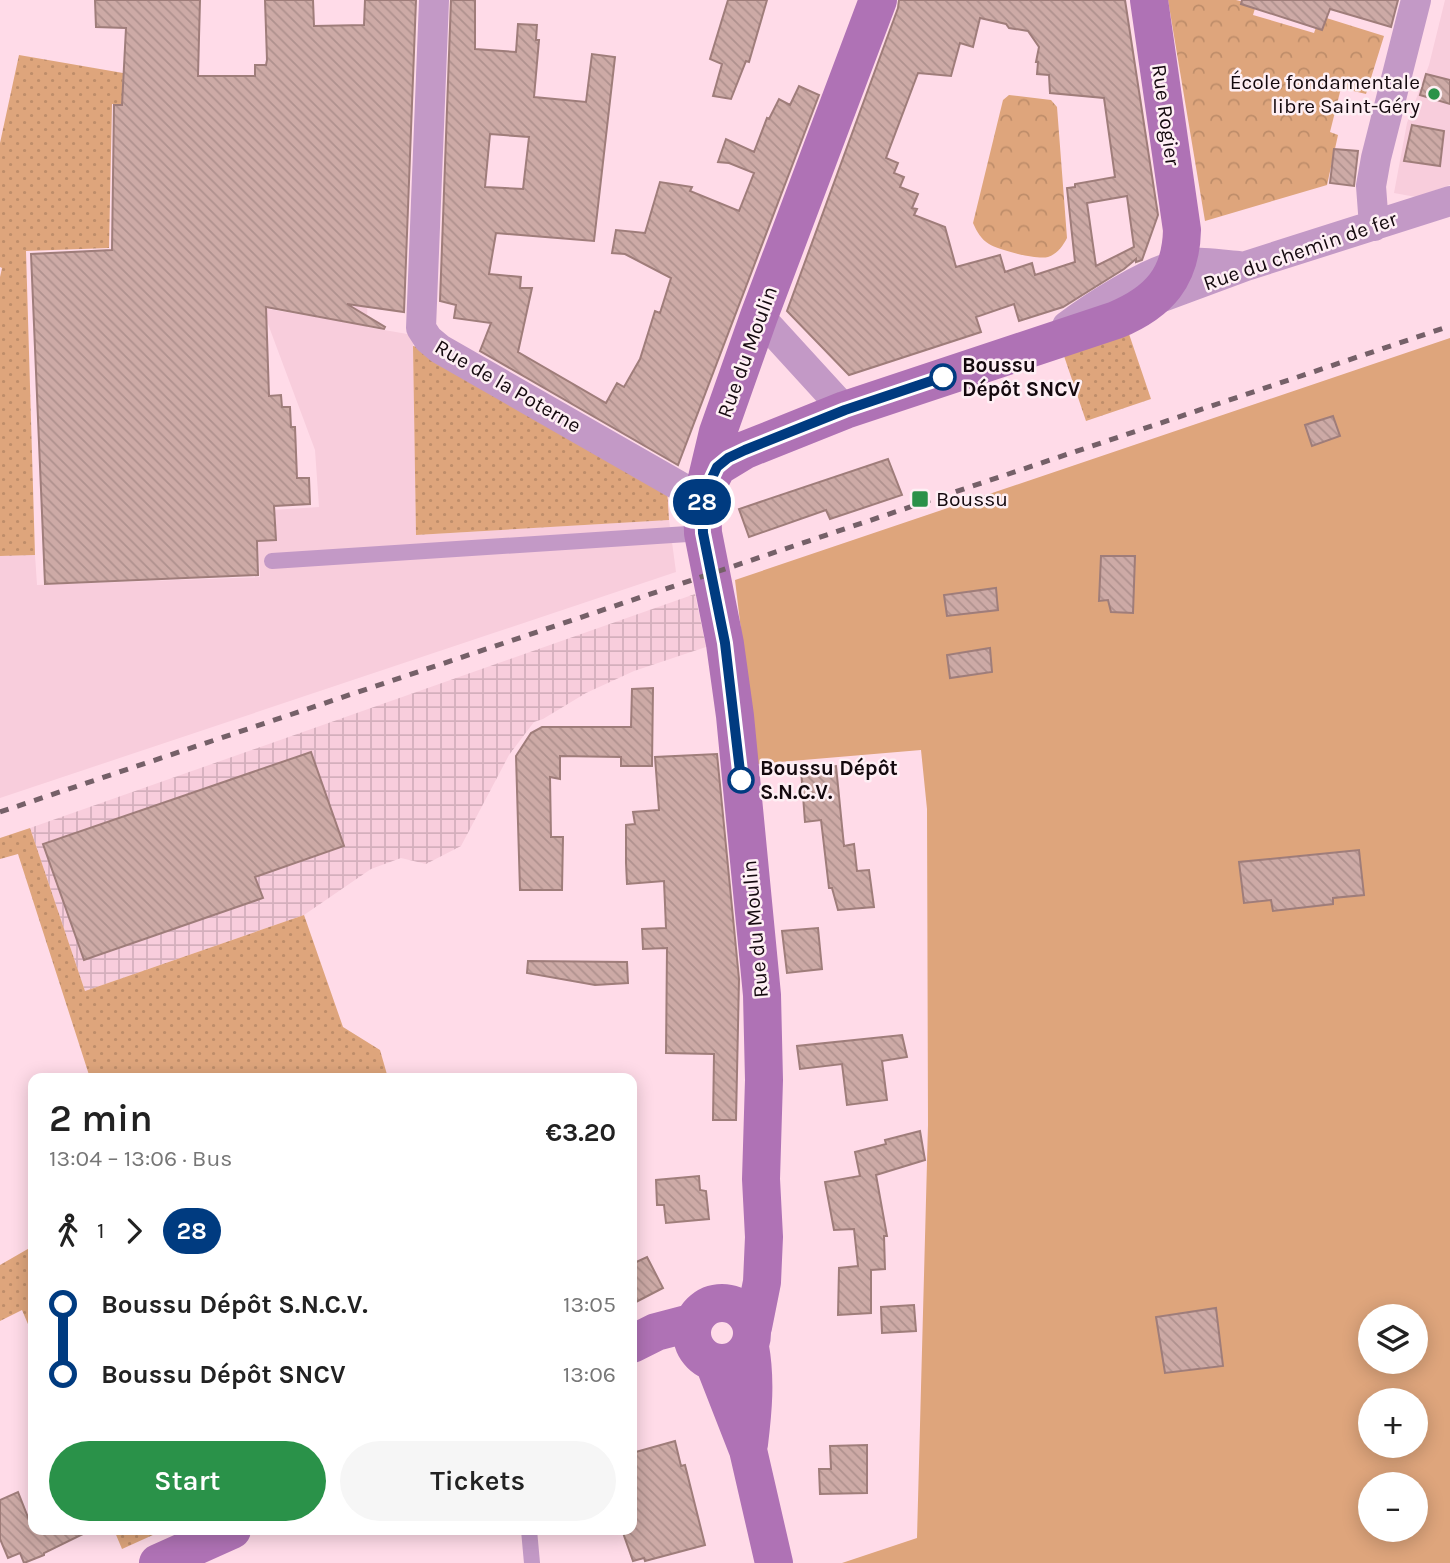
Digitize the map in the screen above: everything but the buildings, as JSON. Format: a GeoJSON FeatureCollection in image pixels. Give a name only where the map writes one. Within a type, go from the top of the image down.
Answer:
{"type":"FeatureCollection","features":[{"type":"Feature","properties":{"kind":"street","name":"Rue de la Poterne"},"geometry":{"type":"LineString","coordinates":[[434,0],[421,328],[428,339],[440,349],[702,516]]}},
{"type":"Feature","properties":{"kind":"street","name":"Rue du Moulin"},"geometry":{"type":"LineString","coordinates":[[748,1450],[754,1410],[755,1374],[743,1326],[738,1274],[761,1179],[764,1080],[762,995],[735,716],[702,516],[718,432],[878,0]]}},
{"type":"Feature","properties":{"kind":"street","name":"Rue Rogier"},"geometry":{"type":"LineString","coordinates":[[1149,0],[1186,251]]}},
{"type":"Feature","properties":{"kind":"street"},"geometry":{"type":"LineString","coordinates":[[1374,226],[1371,186],[1376,158],[1416,0]]}},
{"type":"Feature","properties":{"kind":"street","name":"Rue du chemin de fer"},"geometry":{"type":"LineString","coordinates":[[1149,302],[1246,266],[1450,201]]}},
{"type":"Feature","properties":{"kind":"street"},"geometry":{"type":"LineString","coordinates":[[702,516],[717,467],[728,458],[845,410],[1116,320],[1149,302],[1161,290],[1186,251]]}},
{"type":"Feature","properties":{"kind":"street"},"geometry":{"type":"LineString","coordinates":[[1044,343],[1075,320],[1186,251],[1246,266]]}},
{"type":"Feature","properties":{"kind":"street"},"geometry":{"type":"LineString","coordinates":[[759,316],[845,410]]}},
{"type":"Feature","properties":{"kind":"street"},"geometry":{"type":"LineString","coordinates":[[637,1342],[656,1332],[701,1345],[735,1361],[743,1326],[713,1304],[701,1311],[701,1345]]}},
{"type":"Feature","properties":{"kind":"street","name":"Rue du Moulin"},"geometry":{"type":"LineString","coordinates":[[701,1345],[748,1450],[774,1563]]}},
{"type":"Feature","properties":{"kind":"street"},"geometry":{"type":"LineString","coordinates":[[637,1357],[701,1345]]}},
{"type":"Feature","properties":{"kind":"street"},"geometry":{"type":"LineString","coordinates":[[158,1563],[221,1535]]}},
{"type":"Feature","properties":{"kind":"lane"},"geometry":{"type":"LineString","coordinates":[[272,561],[702,516]]}},
{"type":"Feature","properties":{"kind":"lane"},"geometry":{"type":"LineString","coordinates":[[529,1535],[532,1563]]}},
{"type":"Feature","properties":{"kind":"shaded area","name":"École fondamentale libre Saint-Géry"},"geometry":{"type":"Polygon","coordinates":[[[1445,0],[1450,0],[1450,185],[1416,197],[1394,193],[1407,123],[1429,65],[1445,0]]]}},
{"type":"Feature","properties":{"kind":"shaded area"},"geometry":{"type":"Polygon","coordinates":[[[329,220],[368,266],[367,327],[413,335],[416,535],[669,520],[676,572],[0,798],[0,556],[35,555],[37,585],[260,577],[257,511],[319,507],[315,450],[262,308],[327,319],[329,220]]]}},
{"type":"Feature","properties":{"kind":"shaded area"},"geometry":{"type":"Polygon","coordinates":[[[695,594],[706,647],[634,671],[586,693],[534,722],[509,755],[461,846],[426,864],[401,858],[371,869],[304,915],[85,991],[30,828],[695,594]]]}},
{"type":"Feature","properties":{"kind":"green space"},"geometry":{"type":"Polygon","coordinates":[[[1168,0],[1236,0],[1256,5],[1253,15],[1314,33],[1320,16],[1384,36],[1366,94],[1341,88],[1330,132],[1338,135],[1327,185],[1205,221],[1168,0]]]}},
{"type":"Feature","properties":{"kind":"green space"},"geometry":{"type":"Polygon","coordinates":[[[19,55],[123,73],[122,104],[112,104],[109,248],[26,251],[35,555],[0,556],[0,143],[19,55]]]}},
{"type":"Feature","properties":{"kind":"green space"},"geometry":{"type":"Polygon","coordinates":[[[1009,95],[1051,100],[1057,107],[1067,238],[1054,254],[1048,257],[1027,256],[994,246],[981,238],[973,223],[1003,100],[1009,95]]]}},
{"type":"Feature","properties":{"kind":"green space"},"geometry":{"type":"Polygon","coordinates":[[[1129,334],[1151,399],[1086,421],[1064,356],[1129,334]]]}},
{"type":"Feature","properties":{"kind":"green space"},"geometry":{"type":"Polygon","coordinates":[[[1450,338],[1450,1563],[842,1563],[917,1538],[928,1125],[927,809],[921,750],[757,764],[735,580],[1450,338]]]}},
{"type":"Feature","properties":{"kind":"green space"},"geometry":{"type":"Polygon","coordinates":[[[413,346],[423,348],[667,487],[669,520],[416,535],[413,346]]]}},
{"type":"Feature","properties":{"kind":"green space"},"geometry":{"type":"Polygon","coordinates":[[[30,828],[85,991],[304,915],[343,1027],[380,1050],[387,1073],[88,1073],[18,854],[0,859],[0,838],[30,828]]]}},
{"type":"Feature","properties":{"kind":"green space"},"geometry":{"type":"Polygon","coordinates":[[[28,1249],[28,1324],[22,1310],[0,1321],[0,1265],[28,1249]]]}},
{"type":"Feature","properties":{"kind":"green space"},"geometry":{"type":"Polygon","coordinates":[[[116,1535],[153,1535],[122,1549],[116,1535]]]}},
{"type":"Feature","properties":{"kind":"railway"},"geometry":{"type":"LineString","coordinates":[[0,812],[1450,326]]}},
{"type":"Feature","properties":{"kind":"bus line","name":"28"},"geometry":{"type":"LineString","coordinates":[[741,780],[725,643],[703,533],[702,499],[717,467],[745,450],[845,410],[943,377]]}},
{"type":"Feature","properties":{"kind":"place","name":"École fondamentale libre Saint-Géry"},"geometry":{"type":"Point","coordinates":[1434,94]}},
{"type":"Feature","properties":{"kind":"place","name":"Boussu Dépôt SNCV"},"geometry":{"type":"Point","coordinates":[943,377]}},
{"type":"Feature","properties":{"kind":"place","name":"Boussu"},"geometry":{"type":"Point","coordinates":[920,499]}},
{"type":"Feature","properties":{"kind":"place","name":"Boussu Dépôt S.N.C.V."},"geometry":{"type":"Point","coordinates":[741,780]}}]}
